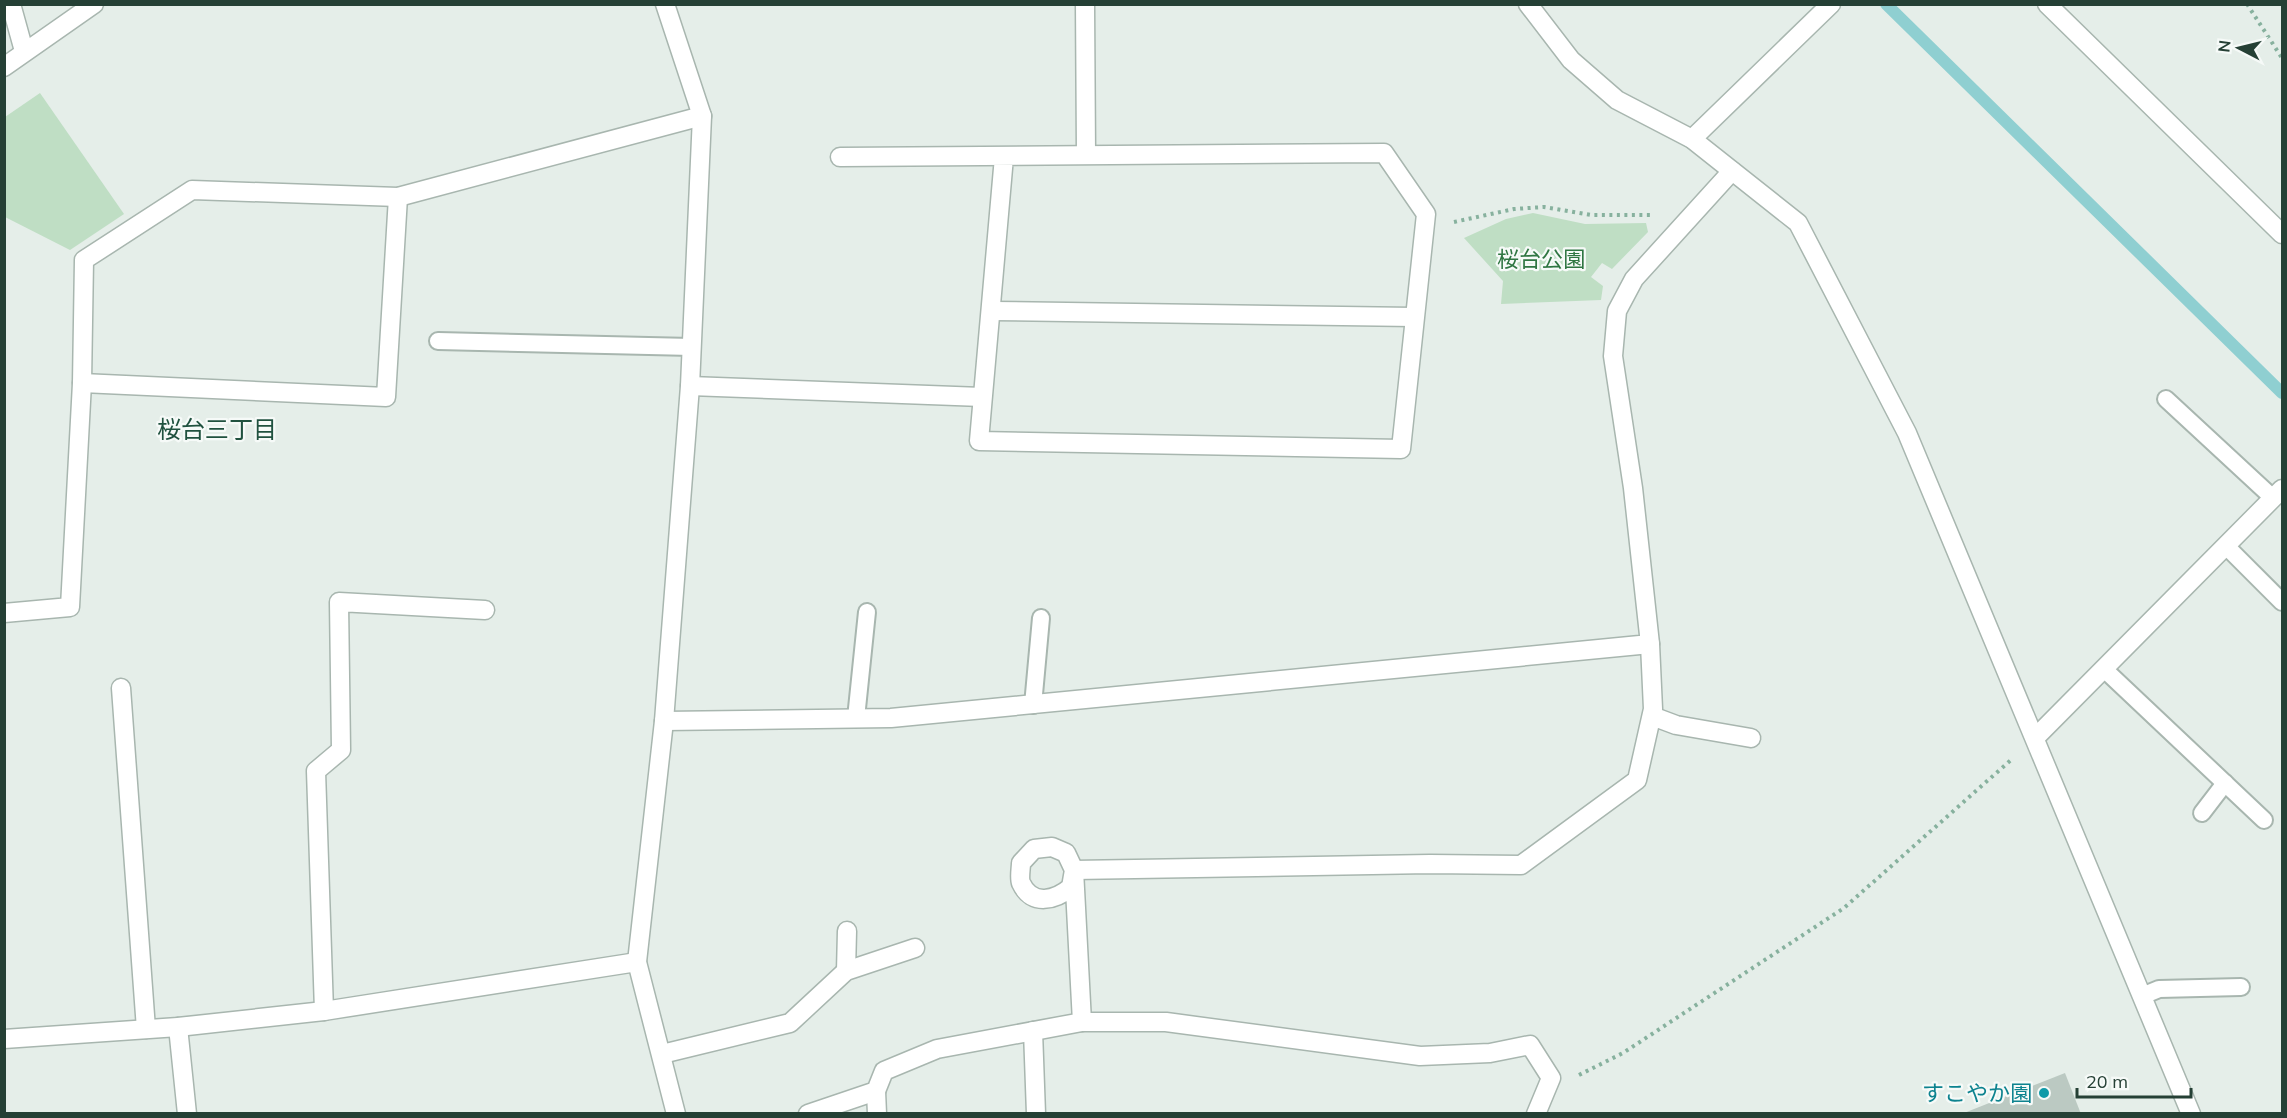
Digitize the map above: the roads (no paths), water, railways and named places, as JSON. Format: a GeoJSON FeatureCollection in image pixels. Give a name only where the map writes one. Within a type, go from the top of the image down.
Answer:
{"type":"FeatureCollection","features":[{"type":"Feature","properties":{"kind":"street"},"geometry":{"type":"LineString","coordinates":[[11,4],[24,51]]}},
{"type":"Feature","properties":{"kind":"street"},"geometry":{"type":"LineString","coordinates":[[4,67],[94,4]]}},
{"type":"Feature","properties":{"kind":"street"},"geometry":{"type":"LineString","coordinates":[[665,4],[702,116],[690,386],[664,722],[637,962],[676,1113]]}},
{"type":"Feature","properties":{"kind":"street"},"geometry":{"type":"LineString","coordinates":[[1085,4],[1086,154]]}},
{"type":"Feature","properties":{"kind":"street"},"geometry":{"type":"LineString","coordinates":[[1528,4],[1571,60],[1617,100],[1692,139],[1798,223],[1907,433],[2191,1113]]}},
{"type":"Feature","properties":{"kind":"street"},"geometry":{"type":"LineString","coordinates":[[1692,139],[1831,4]]}},
{"type":"Feature","properties":{"kind":"street"},"geometry":{"type":"LineString","coordinates":[[2047,4],[2283,234]]}},
{"type":"Feature","properties":{"kind":"street"},"geometry":{"type":"LineString","coordinates":[[4,613],[70,607],[82,383],[84,260],[192,190],[398,197],[702,116]]}},
{"type":"Feature","properties":{"kind":"street"},"geometry":{"type":"LineString","coordinates":[[840,157],[1384,153],[1426,214],[1401,449],[979,441],[1004,157]]}},
{"type":"Feature","properties":{"kind":"street"},"geometry":{"type":"LineString","coordinates":[[1082,1022],[1074,870],[1431,864],[1521,865],[1637,780],[1652,716],[1650,644],[1634,488],[1613,356],[1617,311],[1634,279],[1732,171]]}},
{"type":"Feature","properties":{"kind":"street"},"geometry":{"type":"LineString","coordinates":[[82,383],[386,397],[398,197]]}},
{"type":"Feature","properties":{"kind":"street"},"geometry":{"type":"LineString","coordinates":[[992,311],[1414,317]]}},
{"type":"Feature","properties":{"kind":"street"},"geometry":{"type":"LineString","coordinates":[[690,386],[982,397]]}},
{"type":"Feature","properties":{"kind":"street"},"geometry":{"type":"LineString","coordinates":[[2035,738],[2278,494]]}},
{"type":"Feature","properties":{"kind":"street"},"geometry":{"type":"LineString","coordinates":[[324,1011],[316,771],[340,750],[339,602],[485,610]]}},
{"type":"Feature","properties":{"kind":"street"},"geometry":{"type":"LineString","coordinates":[[664,722],[891,718],[1650,644]]}},
{"type":"Feature","properties":{"kind":"street"},"geometry":{"type":"LineString","coordinates":[[121,688],[146,1029]]}},
{"type":"Feature","properties":{"kind":"street"},"geometry":{"type":"LineString","coordinates":[[1652,716],[1676,725],[1751,738]]}},
{"type":"Feature","properties":{"kind":"street"},"geometry":{"type":"LineString","coordinates":[[846,971],[847,931]]}},
{"type":"Feature","properties":{"kind":"street"},"geometry":{"type":"LineString","coordinates":[[662,1054],[790,1023],[846,971],[915,948]]}},
{"type":"Feature","properties":{"kind":"street"},"geometry":{"type":"LineString","coordinates":[[4,1039],[178,1027],[324,1011],[637,962]]}},
{"type":"Feature","properties":{"kind":"street"},"geometry":{"type":"LineString","coordinates":[[878,1113],[876,1091],[884,1071],[937,1049],[1082,1022],[1166,1022],[1420,1056],[1491,1053],[1530,1045],[1551,1078],[1536,1113]]}},
{"type":"Feature","properties":{"kind":"street"},"geometry":{"type":"LineString","coordinates":[[178,1027],[187,1113]]}},
{"type":"Feature","properties":{"kind":"street"},"geometry":{"type":"LineString","coordinates":[[1034,1031],[1036,1113]]}},
{"type":"Feature","properties":{"kind":"street"},"geometry":{"type":"LineString","coordinates":[[808,1113],[876,1091]]}},
{"type":"Feature","properties":{"kind":"lane"},"geometry":{"type":"LineString","coordinates":[[438,341],[692,347]]}},
{"type":"Feature","properties":{"kind":"lane"},"geometry":{"type":"LineString","coordinates":[[2166,399],[2278,494]]}},
{"type":"Feature","properties":{"kind":"lane"},"geometry":{"type":"LineString","coordinates":[[2226,546],[2283,603]]}},
{"type":"Feature","properties":{"kind":"lane"},"geometry":{"type":"LineString","coordinates":[[856,718],[867,612]]}},
{"type":"Feature","properties":{"kind":"lane"},"geometry":{"type":"LineString","coordinates":[[1033,705],[1041,618]]}},
{"type":"Feature","properties":{"kind":"lane"},"geometry":{"type":"LineString","coordinates":[[2104,669],[2264,820]]}},
{"type":"Feature","properties":{"kind":"lane"},"geometry":{"type":"LineString","coordinates":[[2202,813],[2225,783]]}},
{"type":"Feature","properties":{"kind":"lane"},"geometry":{"type":"LineString","coordinates":[[2142,996],[2159,989],[2241,987]]}},
{"type":"Feature","properties":{"kind":"waterway"},"geometry":{"type":"LineString","coordinates":[[1886,4],[2282,393]]}},
{"type":"Feature","properties":{"kind":"place","name":"すこやか園"},"geometry":{"type":"Point","coordinates":[2044,1093]}},
{"type":"Feature","properties":{"kind":"district","name":"桜台三丁目"},"geometry":{"type":"Point","coordinates":[217,429]}},
{"type":"Feature","properties":{"kind":"park label","name":"桜台公園"},"geometry":{"type":"Point","coordinates":[1541,259]}}]}
